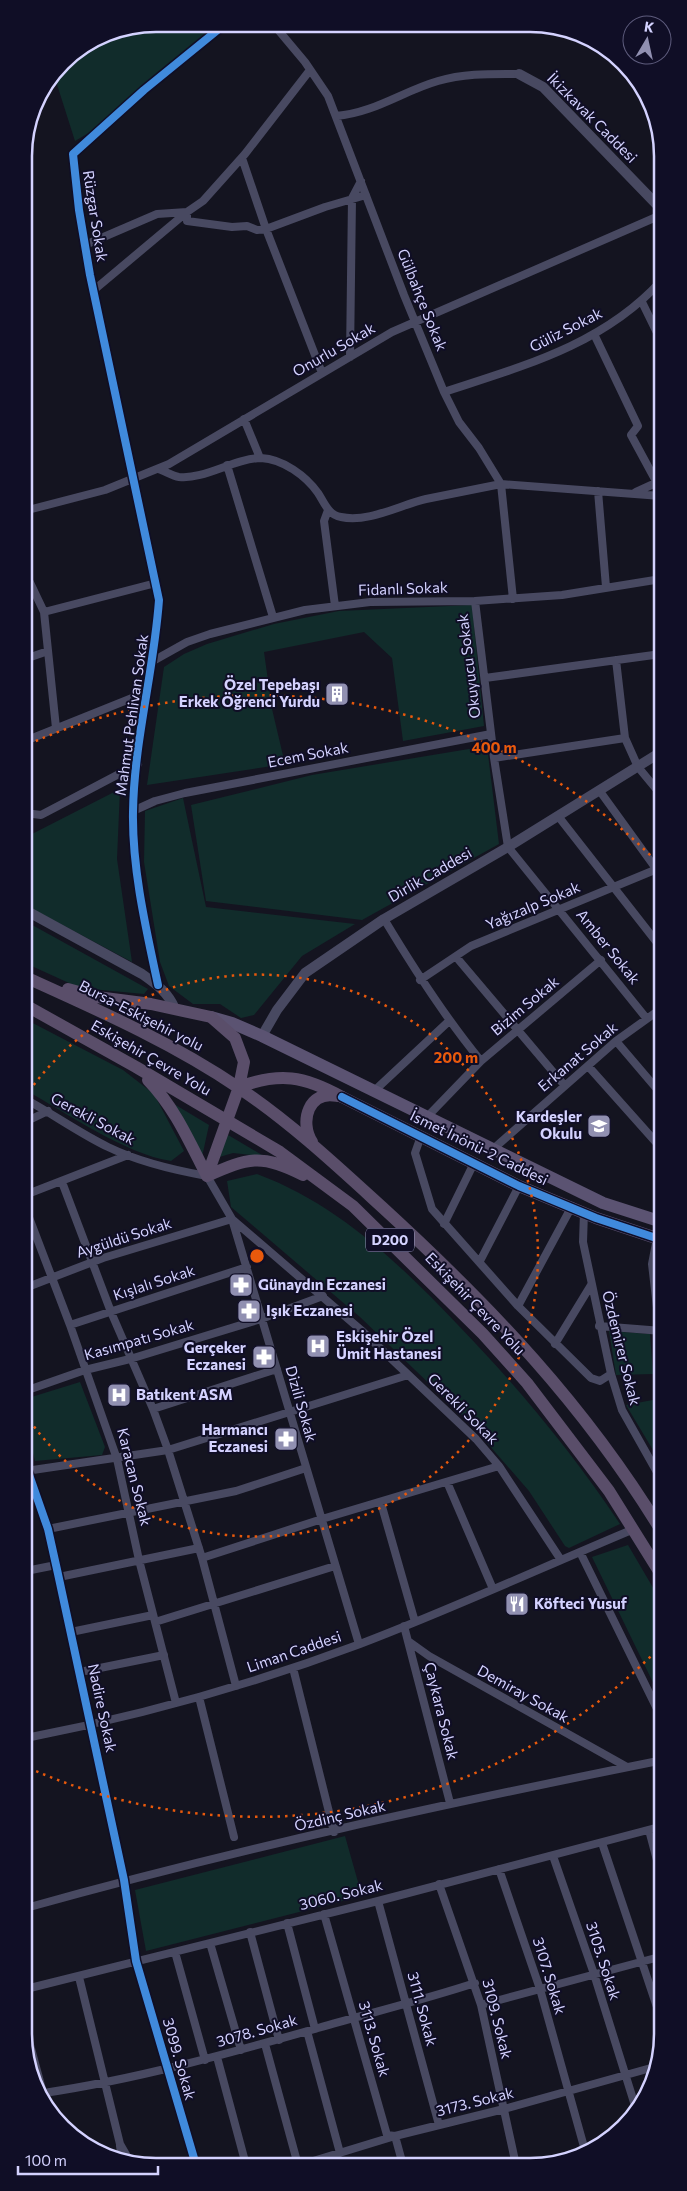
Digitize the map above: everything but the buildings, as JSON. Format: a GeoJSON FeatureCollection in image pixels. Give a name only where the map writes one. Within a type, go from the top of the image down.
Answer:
{"type":"FeatureCollection","features":[{"type":"Feature","properties":{"kind":"highway"},"geometry":{"type":"LineString","coordinates":[[33,979],[97,997],[175,1009],[211,1017],[235,1038],[242,1050],[244,1062],[239,1088],[207,1176]]}},
{"type":"Feature","properties":{"kind":"highway","name":"Bursa-Eskişehir yolu"},"geometry":{"type":"LineString","coordinates":[[33,981],[140,1031],[239,1088]]}},
{"type":"Feature","properties":{"kind":"highway","name":"Eskişehir Çevre Yolu"},"geometry":{"type":"LineString","coordinates":[[33,1009],[136,1067],[280,1152],[338,1194],[392,1241],[490,1341],[567,1433],[634,1528],[654,1562]]}},
{"type":"Feature","properties":{"kind":"highway"},"geometry":{"type":"LineString","coordinates":[[136,1067],[163,1094],[179,1118],[207,1176]]}},
{"type":"Feature","properties":{"kind":"highway"},"geometry":{"type":"LineString","coordinates":[[239,1088],[260,1079],[279,1077],[299,1079],[318,1084],[342,1097]]}},
{"type":"Feature","properties":{"kind":"highway","name":"Eskişehir Çevre Yolu"},"geometry":{"type":"LineString","coordinates":[[239,1088],[314,1145],[400,1224],[512,1332],[583,1416],[634,1485],[654,1519]]}},
{"type":"Feature","properties":{"kind":"highway"},"geometry":{"type":"LineString","coordinates":[[314,1145],[307,1134],[306,1123],[310,1109],[318,1097],[326,1094],[342,1097]]}},
{"type":"Feature","properties":{"kind":"highway"},"geometry":{"type":"LineString","coordinates":[[207,1176],[240,1161],[259,1160],[295,1171],[338,1194]]}},
{"type":"Feature","properties":{"kind":"main road","name":"İsmet İnönü-2 Caddesi"},"geometry":{"type":"LineString","coordinates":[[211,1017],[232,1023],[262,1036],[426,1118],[603,1203],[654,1219]]}},
{"type":"Feature","properties":{"kind":"main road","name":"İsmet İnönü-2 Caddesi"},"geometry":{"type":"LineString","coordinates":[[342,1097],[519,1186],[654,1237]]}},
{"type":"Feature","properties":{"kind":"street","name":"Rüzgar Sokak"},"geometry":{"type":"LineString","coordinates":[[134,479],[85,245],[74,174],[73,154],[144,90],[214,33]]}},
{"type":"Feature","properties":{"kind":"street","name":"Gülbahçe Sokak"},"geometry":{"type":"LineString","coordinates":[[281,33],[328,96],[444,392],[459,422],[479,448],[501,484]]}},
{"type":"Feature","properties":{"kind":"street"},"geometry":{"type":"LineString","coordinates":[[94,290],[188,212],[204,201],[242,158],[310,70]]}},
{"type":"Feature","properties":{"kind":"street"},"geometry":{"type":"LineString","coordinates":[[336,116],[356,114],[438,81],[478,74],[519,74]]}},
{"type":"Feature","properties":{"kind":"street","name":"İkizkavak Caddesi"},"geometry":{"type":"LineString","coordinates":[[519,74],[543,87],[654,202]]}},
{"type":"Feature","properties":{"kind":"street"},"geometry":{"type":"LineString","coordinates":[[242,158],[266,229],[322,373]]}},
{"type":"Feature","properties":{"kind":"street"},"geometry":{"type":"LineString","coordinates":[[350,356],[352,198],[361,180]]}},
{"type":"Feature","properties":{"kind":"street"},"geometry":{"type":"LineString","coordinates":[[188,212],[187,221],[232,227],[247,226],[257,230],[266,229],[352,198],[366,195]]}},
{"type":"Feature","properties":{"kind":"street"},"geometry":{"type":"LineString","coordinates":[[85,245],[157,214],[188,212]]}},
{"type":"Feature","properties":{"kind":"street","name":"Onurlu Sokak"},"geometry":{"type":"LineString","coordinates":[[33,509],[104,490],[158,469],[392,332],[654,218]]}},
{"type":"Feature","properties":{"kind":"street","name":"Güliz Sokak"},"geometry":{"type":"LineString","coordinates":[[444,392],[545,359],[594,334],[642,302],[654,289]]}},
{"type":"Feature","properties":{"kind":"street"},"geometry":{"type":"LineString","coordinates":[[642,302],[654,327]]}},
{"type":"Feature","properties":{"kind":"street"},"geometry":{"type":"LineString","coordinates":[[594,334],[638,426],[630,435],[654,474]]}},
{"type":"Feature","properties":{"kind":"street"},"geometry":{"type":"LineString","coordinates":[[244,419],[260,458]]}},
{"type":"Feature","properties":{"kind":"street"},"geometry":{"type":"LineString","coordinates":[[158,469],[180,477],[260,458],[273,460],[298,472],[317,491],[328,510],[340,518],[395,510],[424,499],[501,484],[654,495]]}},
{"type":"Feature","properties":{"kind":"street"},"geometry":{"type":"LineString","coordinates":[[227,466],[273,617]]}},
{"type":"Feature","properties":{"kind":"street","name":"Mahmut Pehlivan Sokak"},"geometry":{"type":"LineString","coordinates":[[134,479],[159,600],[133,811],[135,853],[158,985]]}},
{"type":"Feature","properties":{"kind":"street"},"geometry":{"type":"LineString","coordinates":[[501,484],[514,599]]}},
{"type":"Feature","properties":{"kind":"street"},"geometry":{"type":"LineString","coordinates":[[634,493],[654,484]]}},
{"type":"Feature","properties":{"kind":"street"},"geometry":{"type":"LineString","coordinates":[[598,491],[606,587]]}},
{"type":"Feature","properties":{"kind":"street"},"geometry":{"type":"LineString","coordinates":[[328,510],[324,522],[335,606]]}},
{"type":"Feature","properties":{"kind":"street","name":"Fidanlı Sokak"},"geometry":{"type":"LineString","coordinates":[[153,660],[187,642],[273,617],[335,606],[370,602],[514,599],[562,595],[654,580]]}},
{"type":"Feature","properties":{"kind":"street"},"geometry":{"type":"LineString","coordinates":[[44,612],[156,583]]}},
{"type":"Feature","properties":{"kind":"street"},"geometry":{"type":"LineString","coordinates":[[33,590],[44,612],[56,728]]}},
{"type":"Feature","properties":{"kind":"street","name":"Okuyucu Sokak"},"geometry":{"type":"LineString","coordinates":[[474,601],[494,758],[508,848]]}},
{"type":"Feature","properties":{"kind":"street"},"geometry":{"type":"LineString","coordinates":[[33,656],[48,650]]}},
{"type":"Feature","properties":{"kind":"street"},"geometry":{"type":"LineString","coordinates":[[485,678],[654,655]]}},
{"type":"Feature","properties":{"kind":"street"},"geometry":{"type":"LineString","coordinates":[[616,660],[625,738],[638,767],[654,786]]}},
{"type":"Feature","properties":{"kind":"street"},"geometry":{"type":"LineString","coordinates":[[33,738],[147,692]]}},
{"type":"Feature","properties":{"kind":"street","name":"Ecem Sokak"},"geometry":{"type":"LineString","coordinates":[[133,811],[154,801],[194,791],[491,734]]}},
{"type":"Feature","properties":{"kind":"street"},"geometry":{"type":"LineString","coordinates":[[494,758],[625,738]]}},
{"type":"Feature","properties":{"kind":"street","name":"Dirlik Caddesi"},"geometry":{"type":"LineString","coordinates":[[262,1036],[277,1010],[305,973],[384,919],[508,848],[654,757]]}},
{"type":"Feature","properties":{"kind":"street"},"geometry":{"type":"LineString","coordinates":[[33,814],[41,815],[138,764]]}},
{"type":"Feature","properties":{"kind":"street"},"geometry":{"type":"LineString","coordinates":[[599,790],[654,863]]}},
{"type":"Feature","properties":{"kind":"street"},"geometry":{"type":"LineString","coordinates":[[558,816],[612,888],[654,939]]}},
{"type":"Feature","properties":{"kind":"street","name":"Amber Sokak"},"geometry":{"type":"LineString","coordinates":[[508,848],[648,1018]]}},
{"type":"Feature","properties":{"kind":"street","name":"Yağızalp Sokak"},"geometry":{"type":"LineString","coordinates":[[420,980],[457,958],[471,946],[654,870]]}},
{"type":"Feature","properties":{"kind":"street"},"geometry":{"type":"LineString","coordinates":[[33,914],[126,965],[158,985],[170,998],[175,1009]]}},
{"type":"Feature","properties":{"kind":"street"},"geometry":{"type":"LineString","coordinates":[[384,919],[420,980],[448,1022],[481,1061]]}},
{"type":"Feature","properties":{"kind":"street"},"geometry":{"type":"LineString","coordinates":[[457,958],[565,1086]]}},
{"type":"Feature","properties":{"kind":"street","name":"Bizim Sokak"},"geometry":{"type":"LineString","coordinates":[[426,1118],[481,1061],[601,960]]}},
{"type":"Feature","properties":{"kind":"street","name":"Erkanat Sokak"},"geometry":{"type":"LineString","coordinates":[[492,1150],[616,1041],[654,1014]]}},
{"type":"Feature","properties":{"kind":"street"},"geometry":{"type":"LineString","coordinates":[[374,1092],[448,1022]]}},
{"type":"Feature","properties":{"kind":"street"},"geometry":{"type":"LineString","coordinates":[[616,1041],[654,1086]]}},
{"type":"Feature","properties":{"kind":"street"},"geometry":{"type":"LineString","coordinates":[[588,1066],[654,1140]]}},
{"type":"Feature","properties":{"kind":"street","name":"Gerekli Sokak"},"geometry":{"type":"LineString","coordinates":[[32,1103],[107,1146],[128,1155],[157,1165],[207,1176]]}},
{"type":"Feature","properties":{"kind":"street"},"geometry":{"type":"LineString","coordinates":[[32,1118],[48,1111]]}},
{"type":"Feature","properties":{"kind":"street"},"geometry":{"type":"LineString","coordinates":[[421,1136],[415,1153],[432,1209],[518,1306],[591,1378],[600,1382],[611,1374]]}},
{"type":"Feature","properties":{"kind":"street"},"geometry":{"type":"LineString","coordinates":[[32,1192],[128,1155]]}},
{"type":"Feature","properties":{"kind":"street"},"geometry":{"type":"LineString","coordinates":[[444,1224],[474,1162]]}},
{"type":"Feature","properties":{"kind":"street","name":"Dizili Sokak"},"geometry":{"type":"LineString","coordinates":[[207,1176],[213,1191],[232,1219],[360,1644]]}},
{"type":"Feature","properties":{"kind":"street"},"geometry":{"type":"LineString","coordinates":[[62,1182],[94,1261],[111,1312],[153,1409],[168,1450],[202,1558],[236,1686]]}},
{"type":"Feature","properties":{"kind":"street"},"geometry":{"type":"LineString","coordinates":[[480,1261],[519,1186]]}},
{"type":"Feature","properties":{"kind":"street"},"geometry":{"type":"LineString","coordinates":[[518,1306],[578,1209]]}},
{"type":"Feature","properties":{"kind":"street","name":"Özdemirer Sokak"},"geometry":{"type":"LineString","coordinates":[[578,1209],[599,1326],[611,1374],[622,1410],[654,1467]]}},
{"type":"Feature","properties":{"kind":"street","name":"Gerekli Sokak"},"geometry":{"type":"LineString","coordinates":[[232,1219],[323,1296],[442,1405],[500,1466],[561,1560]]}},
{"type":"Feature","properties":{"kind":"street","name":"Aygüldü Sokak"},"geometry":{"type":"LineString","coordinates":[[32,1285],[94,1261],[232,1219]]}},
{"type":"Feature","properties":{"kind":"street","name":"Karacan Sokak"},"geometry":{"type":"LineString","coordinates":[[32,1227],[70,1325],[117,1459],[139,1560],[176,1703]]}},
{"type":"Feature","properties":{"kind":"street"},"geometry":{"type":"LineString","coordinates":[[654,1257],[652,1264],[654,1281]]}},
{"type":"Feature","properties":{"kind":"street","name":"Kışlalı Sokak"},"geometry":{"type":"LineString","coordinates":[[70,1325],[247,1267]]}},
{"type":"Feature","properties":{"kind":"street"},"geometry":{"type":"LineString","coordinates":[[555,1344],[591,1285]]}},
{"type":"Feature","properties":{"kind":"street","name":"Kasımpatı Sokak"},"geometry":{"type":"LineString","coordinates":[[32,1386],[130,1359],[261,1319],[323,1296]]}},
{"type":"Feature","properties":{"kind":"street"},"geometry":{"type":"LineString","coordinates":[[599,1326],[654,1331]]}},
{"type":"Feature","properties":{"kind":"street"},"geometry":{"type":"LineString","coordinates":[[153,1409],[277,1369]]}},
{"type":"Feature","properties":{"kind":"street"},"geometry":{"type":"LineString","coordinates":[[32,1468],[117,1459],[168,1450],[408,1375]]}},
{"type":"Feature","properties":{"kind":"street"},"geometry":{"type":"LineString","coordinates":[[202,1558],[322,1519],[500,1466]]}},
{"type":"Feature","properties":{"kind":"street"},"geometry":{"type":"LineString","coordinates":[[48,1529],[236,1491],[306,1468]]}},
{"type":"Feature","properties":{"kind":"street"},"geometry":{"type":"LineString","coordinates":[[447,1482],[493,1589]]}},
{"type":"Feature","properties":{"kind":"street","name":"Nadire Sokak"},"geometry":{"type":"LineString","coordinates":[[32,1486],[48,1529],[80,1672],[124,1880],[136,1960]]}},
{"type":"Feature","properties":{"kind":"street"},"geometry":{"type":"LineString","coordinates":[[381,1502],[415,1622]]}},
{"type":"Feature","properties":{"kind":"street","name":"Liman Caddesi"},"geometry":{"type":"LineString","coordinates":[[32,1737],[199,1697],[293,1668],[415,1622],[634,1528]]}},
{"type":"Feature","properties":{"kind":"street"},"geometry":{"type":"LineString","coordinates":[[59,1577],[199,1548]]}},
{"type":"Feature","properties":{"kind":"street"},"geometry":{"type":"LineString","coordinates":[[580,1552],[654,1703]]}},
{"type":"Feature","properties":{"kind":"street"},"geometry":{"type":"LineString","coordinates":[[32,1570],[56,1565]]}},
{"type":"Feature","properties":{"kind":"street"},"geometry":{"type":"LineString","coordinates":[[71,1632],[154,1619],[213,1605],[335,1566]]}},
{"type":"Feature","properties":{"kind":"street","name":"Çaykara Sokak"},"geometry":{"type":"LineString","coordinates":[[404,1626],[450,1804]]}},
{"type":"Feature","properties":{"kind":"street","name":"Demiray Sokak"},"geometry":{"type":"LineString","coordinates":[[408,1641],[436,1660],[627,1767]]}},
{"type":"Feature","properties":{"kind":"street"},"geometry":{"type":"LineString","coordinates":[[80,1672],[164,1655]]}},
{"type":"Feature","properties":{"kind":"street"},"geometry":{"type":"LineString","coordinates":[[293,1668],[334,1832]]}},
{"type":"Feature","properties":{"kind":"street"},"geometry":{"type":"LineString","coordinates":[[199,1697],[234,1837]]}},
{"type":"Feature","properties":{"kind":"street","name":"Özdinç Sokak"},"geometry":{"type":"LineString","coordinates":[[32,1907],[124,1880],[450,1804],[654,1762]]}},
{"type":"Feature","properties":{"kind":"street","name":"3060. Sokak"},"geometry":{"type":"LineString","coordinates":[[32,1989],[136,1960],[378,1901],[654,1829]]}},
{"type":"Feature","properties":{"kind":"street"},"geometry":{"type":"LineString","coordinates":[[649,1830],[654,1849]]}},
{"type":"Feature","properties":{"kind":"street"},"geometry":{"type":"LineString","coordinates":[[602,1842],[654,1996]]}},
{"type":"Feature","properties":{"kind":"street","name":"3105. Sokak"},"geometry":{"type":"LineString","coordinates":[[553,1856],[594,1974],[634,2103]]}},
{"type":"Feature","properties":{"kind":"street","name":"3107. Sokak"},"geometry":{"type":"LineString","coordinates":[[499,1870],[540,1989],[584,2146]]}},
{"type":"Feature","properties":{"kind":"street","name":"3109. Sokak"},"geometry":{"type":"LineString","coordinates":[[438,1884],[475,1983],[481,2005],[504,2109],[512,2158]]}},
{"type":"Feature","properties":{"kind":"street","name":"3111. Sokak"},"geometry":{"type":"LineString","coordinates":[[378,1901],[440,2125]]}},
{"type":"Feature","properties":{"kind":"street","name":"3113. Sokak"},"geometry":{"type":"LineString","coordinates":[[324,1914],[387,2135],[395,2136],[401,2158]]}},
{"type":"Feature","properties":{"kind":"street"},"geometry":{"type":"LineString","coordinates":[[287,1923],[340,2153]]}},
{"type":"Feature","properties":{"kind":"street"},"geometry":{"type":"LineString","coordinates":[[250,1932],[278,2040]]}},
{"type":"Feature","properties":{"kind":"street"},"geometry":{"type":"LineString","coordinates":[[210,1943],[241,2050]]}},
{"type":"Feature","properties":{"kind":"street"},"geometry":{"type":"LineString","coordinates":[[175,1952],[205,2060]]}},
{"type":"Feature","properties":{"kind":"street"},"geometry":{"type":"LineString","coordinates":[[481,2005],[654,1958]]}},
{"type":"Feature","properties":{"kind":"street","name":"3099. Sokak"},"geometry":{"type":"LineString","coordinates":[[136,1960],[194,2158]]}},
{"type":"Feature","properties":{"kind":"street"},"geometry":{"type":"LineString","coordinates":[[79,1977],[103,2084],[121,2153]]}},
{"type":"Feature","properties":{"kind":"street","name":"3078. Sokak"},"geometry":{"type":"LineString","coordinates":[[47,2093],[103,2084],[217,2057],[353,2018],[406,2005],[475,1983]]}},
{"type":"Feature","properties":{"kind":"street"},"geometry":{"type":"LineString","coordinates":[[265,2044],[297,2158]]}},
{"type":"Feature","properties":{"kind":"street"},"geometry":{"type":"LineString","coordinates":[[217,2057],[244,2158]]}},
{"type":"Feature","properties":{"kind":"street","name":"3173. Sokak"},"geometry":{"type":"LineString","coordinates":[[323,2158],[395,2136],[504,2109],[649,2069]]}},
{"type":"Feature","properties":{"kind":"street"},"geometry":{"type":"LineString","coordinates":[[120,2144],[126,2154]]}},
{"type":"Feature","properties":{"kind":"green space"},"geometry":{"type":"Polygon","coordinates":[[[149,33],[217,33],[131,108],[75,141],[57,83],[75,63],[88,53],[109,42],[133,35],[149,33]]]}},
{"type":"Feature","properties":{"kind":"green space"},"geometry":{"type":"Polygon","coordinates":[[[472,605],[484,726],[403,741],[392,658],[364,632],[264,652],[272,709],[285,764],[147,785],[164,667],[184,654],[207,644],[274,624],[339,611],[472,605]]]}},
{"type":"Feature","properties":{"kind":"green space"},"geometry":{"type":"Polygon","coordinates":[[[487,746],[499,844],[362,920],[206,901],[191,805],[312,775],[487,746]]]}},
{"type":"Feature","properties":{"kind":"green space"},"geometry":{"type":"Polygon","coordinates":[[[120,789],[117,859],[132,962],[33,909],[33,834],[120,789]]]}},
{"type":"Feature","properties":{"kind":"green space"},"geometry":{"type":"Polygon","coordinates":[[[183,798],[206,907],[355,924],[302,956],[254,1015],[241,1018],[220,1004],[193,1004],[169,986],[160,962],[144,862],[145,811],[183,798]]]}},
{"type":"Feature","properties":{"kind":"green space"},"geometry":{"type":"Polygon","coordinates":[[[33,925],[148,989],[144,994],[80,988],[33,966],[33,925]]]}},
{"type":"Feature","properties":{"kind":"green space"},"geometry":{"type":"Polygon","coordinates":[[[33,1023],[123,1070],[154,1094],[184,1151],[171,1161],[153,1157],[96,1132],[32,1094],[33,1023]]]}},
{"type":"Feature","properties":{"kind":"green space"},"geometry":{"type":"Polygon","coordinates":[[[174,1104],[209,1125],[202,1157],[174,1104]]]}},
{"type":"Feature","properties":{"kind":"green space"},"geometry":{"type":"Polygon","coordinates":[[[223,1132],[262,1156],[233,1153],[216,1158],[223,1132]]]}},
{"type":"Feature","properties":{"kind":"green space"},"geometry":{"type":"Polygon","coordinates":[[[257,1174],[287,1187],[341,1219],[414,1280],[480,1348],[523,1396],[583,1471],[620,1524],[569,1548],[565,1546],[529,1491],[469,1422],[360,1317],[231,1207],[227,1181],[257,1174]]]}},
{"type":"Feature","properties":{"kind":"green space"},"geometry":{"type":"Polygon","coordinates":[[[609,1331],[650,1334],[653,1374],[616,1375],[609,1331]]]}},
{"type":"Feature","properties":{"kind":"green space"},"geometry":{"type":"Polygon","coordinates":[[[80,1382],[105,1447],[102,1455],[35,1461],[32,1451],[32,1397],[80,1382]]]}},
{"type":"Feature","properties":{"kind":"green space"},"geometry":{"type":"Polygon","coordinates":[[[654,1400],[654,1452],[626,1405],[654,1400]]]}},
{"type":"Feature","properties":{"kind":"green space"},"geometry":{"type":"Polygon","coordinates":[[[628,1545],[654,1589],[654,1684],[592,1557],[628,1545]]]}},
{"type":"Feature","properties":{"kind":"green space"},"geometry":{"type":"Polygon","coordinates":[[[345,1836],[362,1896],[146,1951],[135,1890],[345,1836]]]}},
{"type":"Feature","properties":{"kind":"cycle path"},"geometry":{"type":"LineString","coordinates":[[158,985],[137,877],[133,812],[140,732],[153,653],[159,600],[90,275],[79,210],[73,154],[144,90],[214,33]]}},
{"type":"Feature","properties":{"kind":"cycle path"},"geometry":{"type":"LineString","coordinates":[[342,1097],[519,1186],[596,1218],[654,1237]]}},
{"type":"Feature","properties":{"kind":"cycle path"},"geometry":{"type":"LineString","coordinates":[[32,1484],[48,1529],[124,1880],[136,1961],[194,2158]]}},
{"type":"Feature","properties":{"kind":"place","name":"Özel Tepebaşı Erkek Öğrenci Yurdu"},"geometry":{"type":"Point","coordinates":[337,694]}},
{"type":"Feature","properties":{"kind":"place","name":"Kardeşler Okulu"},"geometry":{"type":"Point","coordinates":[599,1126]}},
{"type":"Feature","properties":{"kind":"place","name":"Günaydın Eczanesi"},"geometry":{"type":"Point","coordinates":[241,1285]}},
{"type":"Feature","properties":{"kind":"place","name":"Işık Eczanesi"},"geometry":{"type":"Point","coordinates":[249,1311]}},
{"type":"Feature","properties":{"kind":"place","name":"Eskişehir Özel Ümit Hastanesi"},"geometry":{"type":"Point","coordinates":[318,1346]}},
{"type":"Feature","properties":{"kind":"place","name":"Gerçeker Eczanesi"},"geometry":{"type":"Point","coordinates":[264,1357]}},
{"type":"Feature","properties":{"kind":"place","name":"Batıkent ASM"},"geometry":{"type":"Point","coordinates":[119,1395]}},
{"type":"Feature","properties":{"kind":"place","name":"Harmancı Eczanesi"},"geometry":{"type":"Point","coordinates":[286,1439]}},
{"type":"Feature","properties":{"kind":"place","name":"Köfteci Yusuf"},"geometry":{"type":"Point","coordinates":[517,1604]}}]}
